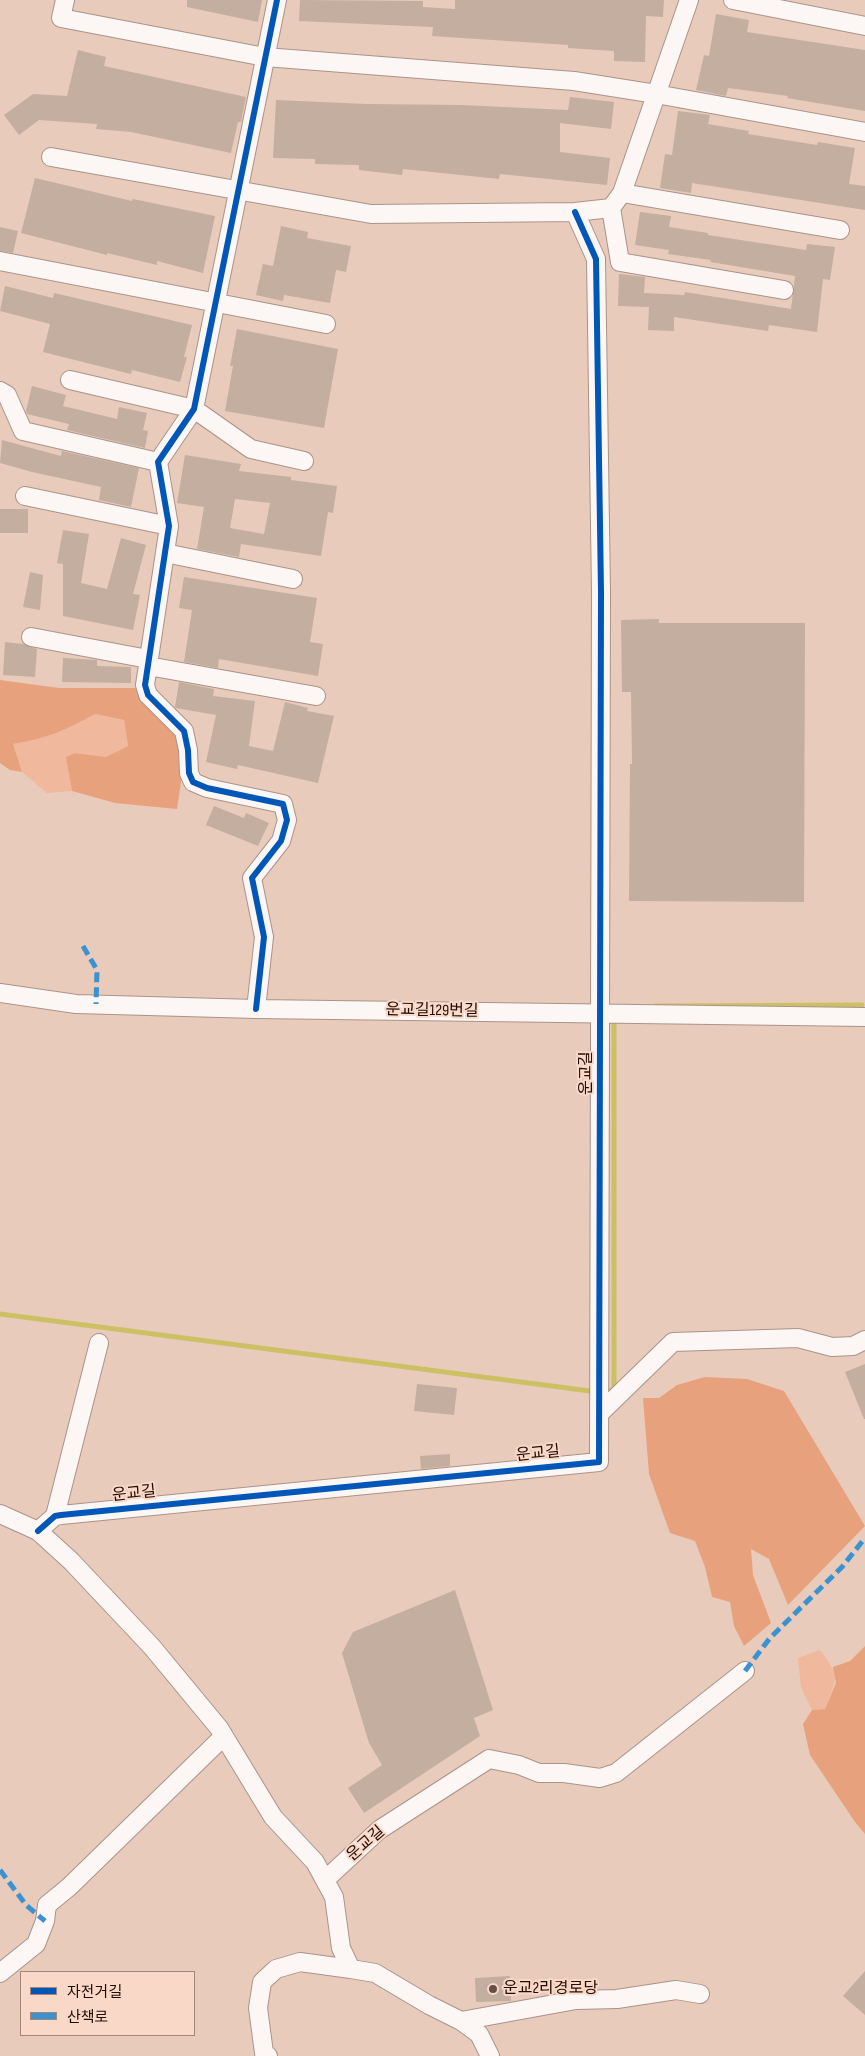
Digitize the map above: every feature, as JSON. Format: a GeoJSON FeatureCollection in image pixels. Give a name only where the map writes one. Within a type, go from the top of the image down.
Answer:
{"type":"FeatureCollection","features":[{"type":"Feature","properties":{"kind":"street"},"geometry":{"type":"LineString","coordinates":[[64,0],[61,18],[265,57],[574,81],[865,132]]}},
{"type":"Feature","properties":{"kind":"street"},"geometry":{"type":"LineString","coordinates":[[256,1009],[264,937],[252,878],[281,842],[287,820],[283,804],[207,788],[194,782],[189,773],[188,750],[184,731],[148,695],[144,685],[170,526],[158,462],[194,409],[277,0]]}},
{"type":"Feature","properties":{"kind":"street"},"geometry":{"type":"LineString","coordinates":[[689,0],[622,193],[612,208],[620,262],[784,290]]}},
{"type":"Feature","properties":{"kind":"street"},"geometry":{"type":"LineString","coordinates":[[733,0],[865,26]]}},
{"type":"Feature","properties":{"kind":"street"},"geometry":{"type":"LineString","coordinates":[[51,157],[371,214],[575,212],[612,208]]}},
{"type":"Feature","properties":{"kind":"street"},"geometry":{"type":"LineString","coordinates":[[622,193],[840,230]]}},
{"type":"Feature","properties":{"kind":"street","name":"운교길"},"geometry":{"type":"LineString","coordinates":[[55,1516],[599,1462],[601,592],[596,259],[575,212]]}},
{"type":"Feature","properties":{"kind":"street"},"geometry":{"type":"LineString","coordinates":[[0,261],[326,324]]}},
{"type":"Feature","properties":{"kind":"street"},"geometry":{"type":"LineString","coordinates":[[70,380],[194,409],[251,450],[304,461]]}},
{"type":"Feature","properties":{"kind":"street"},"geometry":{"type":"LineString","coordinates":[[0,391],[7,394],[23,431],[158,462]]}},
{"type":"Feature","properties":{"kind":"street"},"geometry":{"type":"LineString","coordinates":[[25,496],[170,526]]}},
{"type":"Feature","properties":{"kind":"street"},"geometry":{"type":"LineString","coordinates":[[165,553],[292,579]]}},
{"type":"Feature","properties":{"kind":"street"},"geometry":{"type":"LineString","coordinates":[[31,637],[316,696]]}},
{"type":"Feature","properties":{"kind":"street","name":"운교길129번길"},"geometry":{"type":"LineString","coordinates":[[0,993],[76,1004],[256,1009],[865,1017]]}},
{"type":"Feature","properties":{"kind":"street"},"geometry":{"type":"LineString","coordinates":[[598,1414],[673,1342],[798,1338],[832,1347],[854,1346],[865,1340]]}},
{"type":"Feature","properties":{"kind":"street"},"geometry":{"type":"LineString","coordinates":[[38,1531],[55,1516],[99,1343]]}},
{"type":"Feature","properties":{"kind":"street"},"geometry":{"type":"LineString","coordinates":[[0,1514],[38,1531],[71,1561],[152,1647],[219,1728],[273,1817],[315,1862],[325,1880],[334,1897],[341,1948],[351,1969]]}},
{"type":"Feature","properties":{"kind":"street","name":"운교길"},"geometry":{"type":"LineString","coordinates":[[325,1880],[379,1830],[489,1759],[519,1765],[539,1773],[564,1773],[600,1778],[616,1773],[745,1671]]}},
{"type":"Feature","properties":{"kind":"street"},"geometry":{"type":"LineString","coordinates":[[0,1973],[36,1944],[45,1921],[47,1905],[70,1887],[224,1736]]}},
{"type":"Feature","properties":{"kind":"street"},"geometry":{"type":"LineString","coordinates":[[268,2056],[264,2053],[258,2008],[262,1982],[276,1969],[300,1962],[375,1973],[429,2005],[461,2021],[479,2034],[490,2056]]}},
{"type":"Feature","properties":{"kind":"street"},"geometry":{"type":"LineString","coordinates":[[461,2021],[576,2000],[617,1999],[676,1990],[700,1994]]}},
{"type":"Feature","properties":{"kind":"shaded area"},"geometry":{"type":"Polygon","coordinates":[[[0,680],[59,688],[137,688],[173,730],[184,762],[177,809],[115,803],[72,791],[66,757],[75,753],[106,757],[128,746],[124,720],[95,714],[56,733],[13,744],[22,772],[10,770],[0,763],[0,680]]]}},
{"type":"Feature","properties":{"kind":"shaded area"},"geometry":{"type":"Polygon","coordinates":[[[95,714],[124,720],[128,746],[106,757],[75,753],[67,757],[72,791],[47,793],[22,772],[12,744],[55,733],[95,714]]]}},
{"type":"Feature","properties":{"kind":"shaded area"},"geometry":{"type":"Polygon","coordinates":[[[705,1377],[747,1379],[784,1391],[865,1526],[788,1605],[769,1559],[751,1549],[753,1575],[771,1623],[744,1646],[734,1626],[730,1602],[712,1597],[705,1567],[695,1541],[670,1533],[649,1474],[643,1398],[659,1398],[677,1385],[705,1377]]]}},
{"type":"Feature","properties":{"kind":"shaded area"},"geometry":{"type":"Polygon","coordinates":[[[865,1646],[865,1834],[810,1755],[803,1724],[812,1710],[825,1709],[836,1683],[833,1667],[850,1661],[865,1646]]]}},
{"type":"Feature","properties":{"kind":"shaded area"},"geometry":{"type":"Polygon","coordinates":[[[820,1650],[832,1667],[835,1679],[825,1709],[812,1710],[801,1687],[798,1658],[820,1650]]]}},
{"type":"Feature","properties":{"kind":"building"},"geometry":{"type":"Polygon","coordinates":[[[187,0],[262,0],[258,22],[187,7],[187,0]]]}},
{"type":"Feature","properties":{"kind":"building"},"geometry":{"type":"Polygon","coordinates":[[[300,0],[423,1],[423,7],[455,9],[455,0],[664,0],[663,17],[646,16],[645,62],[614,61],[614,51],[568,48],[568,45],[432,36],[433,27],[299,21],[300,0]]]}},
{"type":"Feature","properties":{"kind":"building"},"geometry":{"type":"Polygon","coordinates":[[[716,14],[749,20],[747,32],[865,50],[865,111],[787,98],[788,96],[728,88],[726,96],[696,90],[704,55],[709,56],[716,14]]]}},
{"type":"Feature","properties":{"kind":"building"},"geometry":{"type":"Polygon","coordinates":[[[78,50],[106,57],[104,66],[246,97],[241,122],[238,122],[231,153],[131,132],[96,129],[97,124],[39,120],[19,135],[4,115],[33,94],[67,96],[78,50]]]}},
{"type":"Feature","properties":{"kind":"building"},"geometry":{"type":"Polygon","coordinates":[[[570,97],[614,102],[611,129],[560,123],[560,152],[610,158],[607,185],[500,174],[499,179],[403,169],[402,175],[359,170],[359,165],[315,164],[315,159],[273,158],[276,100],[568,110],[570,97]]]}},
{"type":"Feature","properties":{"kind":"building"},"geometry":{"type":"Polygon","coordinates":[[[678,111],[710,115],[708,124],[749,131],[748,134],[817,145],[818,142],[855,148],[849,184],[865,186],[865,210],[692,183],[691,193],[660,188],[665,154],[672,155],[678,111]]]}},
{"type":"Feature","properties":{"kind":"building"},"geometry":{"type":"Polygon","coordinates":[[[35,178],[132,201],[133,199],[215,216],[203,273],[157,261],[157,265],[107,253],[107,255],[21,233],[35,178]]]}},
{"type":"Feature","properties":{"kind":"building"},"geometry":{"type":"Polygon","coordinates":[[[640,212],[671,216],[669,227],[708,233],[708,235],[806,250],[807,244],[835,247],[830,280],[823,279],[817,332],[769,325],[768,331],[674,317],[674,331],[648,330],[649,307],[618,306],[619,274],[645,277],[644,293],[684,295],[685,292],[791,309],[795,276],[668,254],[669,250],[635,245],[640,212]]]}},
{"type":"Feature","properties":{"kind":"building"},"geometry":{"type":"Polygon","coordinates":[[[281,226],[308,232],[307,238],[351,246],[346,272],[336,270],[330,303],[284,295],[283,301],[256,295],[263,264],[273,266],[281,226]]]}},
{"type":"Feature","properties":{"kind":"building"},"geometry":{"type":"Polygon","coordinates":[[[0,227],[18,231],[13,253],[0,251],[0,227]]]}},
{"type":"Feature","properties":{"kind":"building"},"geometry":{"type":"Polygon","coordinates":[[[5,286],[53,298],[54,293],[192,325],[184,357],[187,357],[180,382],[132,370],[131,374],[43,352],[50,324],[0,311],[5,286]]]}},
{"type":"Feature","properties":{"kind":"building"},"geometry":{"type":"Polygon","coordinates":[[[237,329],[338,349],[324,428],[225,411],[233,366],[230,366],[237,329]]]}},
{"type":"Feature","properties":{"kind":"building"},"geometry":{"type":"Polygon","coordinates":[[[32,386],[66,395],[63,406],[117,419],[119,407],[147,413],[143,430],[148,431],[145,448],[67,430],[69,424],[27,414],[26,411],[32,386]]]}},
{"type":"Feature","properties":{"kind":"building"},"geometry":{"type":"Polygon","coordinates":[[[2,440],[61,456],[62,451],[139,468],[131,507],[99,500],[101,487],[0,463],[2,440]]]}},
{"type":"Feature","properties":{"kind":"building"},"geometry":{"type":"Polygon","coordinates":[[[185,455],[241,464],[239,471],[291,477],[291,480],[337,486],[333,513],[328,512],[321,556],[241,544],[239,557],[197,549],[204,507],[177,503],[185,455]],[[235,499],[230,528],[264,534],[270,503],[235,499]]]}},
{"type":"Feature","properties":{"kind":"building"},"geometry":{"type":"Polygon","coordinates":[[[0,509],[28,509],[28,533],[0,533],[0,509]]]}},
{"type":"Feature","properties":{"kind":"building"},"geometry":{"type":"Polygon","coordinates":[[[63,530],[89,534],[81,583],[107,589],[121,538],[146,545],[133,594],[140,595],[133,630],[63,616],[63,564],[57,563],[63,530]]]}},
{"type":"Feature","properties":{"kind":"building"},"geometry":{"type":"Polygon","coordinates":[[[30,572],[43,575],[40,610],[23,607],[30,572]]]}},
{"type":"Feature","properties":{"kind":"building"},"geometry":{"type":"Polygon","coordinates":[[[184,577],[317,598],[310,642],[323,644],[318,676],[219,659],[218,668],[184,662],[192,610],[179,608],[184,577]]]}},
{"type":"Feature","properties":{"kind":"building"},"geometry":{"type":"Polygon","coordinates":[[[659,619],[659,623],[805,623],[804,902],[629,901],[630,764],[632,764],[631,692],[622,692],[621,620],[659,619]]]}},
{"type":"Feature","properties":{"kind":"building"},"geometry":{"type":"Polygon","coordinates":[[[5,642],[23,644],[37,649],[35,677],[3,675],[5,642]]]}},
{"type":"Feature","properties":{"kind":"building"},"geometry":{"type":"Polygon","coordinates":[[[63,658],[97,660],[97,666],[131,667],[131,683],[62,682],[63,658]]]}},
{"type":"Feature","properties":{"kind":"building"},"geometry":{"type":"Polygon","coordinates":[[[179,682],[214,689],[213,696],[255,701],[249,746],[273,751],[285,702],[308,708],[307,711],[334,716],[318,783],[238,765],[237,769],[206,762],[216,715],[176,708],[179,682]]]}},
{"type":"Feature","properties":{"kind":"building"},"geometry":{"type":"Polygon","coordinates":[[[214,806],[244,818],[246,813],[269,823],[258,846],[206,825],[214,806]]]}},
{"type":"Feature","properties":{"kind":"building"},"geometry":{"type":"Polygon","coordinates":[[[865,1364],[865,1419],[864,1419],[845,1372],[865,1364]]]}},
{"type":"Feature","properties":{"kind":"building"},"geometry":{"type":"Polygon","coordinates":[[[417,1384],[457,1388],[454,1415],[414,1411],[417,1384]]]}},
{"type":"Feature","properties":{"kind":"building"},"geometry":{"type":"Polygon","coordinates":[[[450,1454],[450,1466],[421,1469],[420,1456],[450,1454]]]}},
{"type":"Feature","properties":{"kind":"building"},"geometry":{"type":"Polygon","coordinates":[[[455,1590],[493,1710],[474,1718],[480,1736],[364,1813],[348,1788],[382,1765],[369,1743],[342,1653],[353,1632],[455,1590]]]}},
{"type":"Feature","properties":{"kind":"building"},"geometry":{"type":"Polygon","coordinates":[[[865,1971],[865,2015],[843,1996],[865,1971]]]}},
{"type":"Feature","properties":{"kind":"building","name":"운교2리경로당"},"geometry":{"type":"Polygon","coordinates":[[[510,1976],[511,2001],[476,2002],[475,1978],[510,1976]]]}},
{"type":"Feature","properties":{"kind":"waterway"},"geometry":{"type":"LineString","coordinates":[[655,1006],[862,1005]]}},
{"type":"Feature","properties":{"kind":"waterway"},"geometry":{"type":"LineString","coordinates":[[608,1391],[614,1390],[614,1025]]}},
{"type":"Feature","properties":{"kind":"waterway"},"geometry":{"type":"LineString","coordinates":[[0,1314],[590,1391]]}},
{"type":"Feature","properties":{"kind":"marked path"},"geometry":{"type":"LineString","coordinates":[[83,946],[97,970],[96,1004]]}},
{"type":"Feature","properties":{"kind":"marked path"},"geometry":{"type":"LineString","coordinates":[[745,1671],[770,1638],[842,1567],[865,1538]]}},
{"type":"Feature","properties":{"kind":"marked path"},"geometry":{"type":"LineString","coordinates":[[0,1870],[26,1905],[45,1921]]}},
{"type":"Feature","properties":{"kind":"cycle path"},"geometry":{"type":"LineString","coordinates":[[256,1009],[264,937],[252,878],[281,841],[287,820],[283,804],[207,788],[193,782],[189,773],[188,750],[184,731],[148,695],[145,685],[169,526],[158,462],[194,409],[277,0]]}},
{"type":"Feature","properties":{"kind":"cycle path"},"geometry":{"type":"LineString","coordinates":[[38,1531],[55,1516],[61,1515],[599,1462],[601,592],[596,259],[575,212]]}},
{"type":"Feature","properties":{"kind":"place","name":"운교2리경로당"},"geometry":{"type":"Point","coordinates":[493,1989]}}]}
